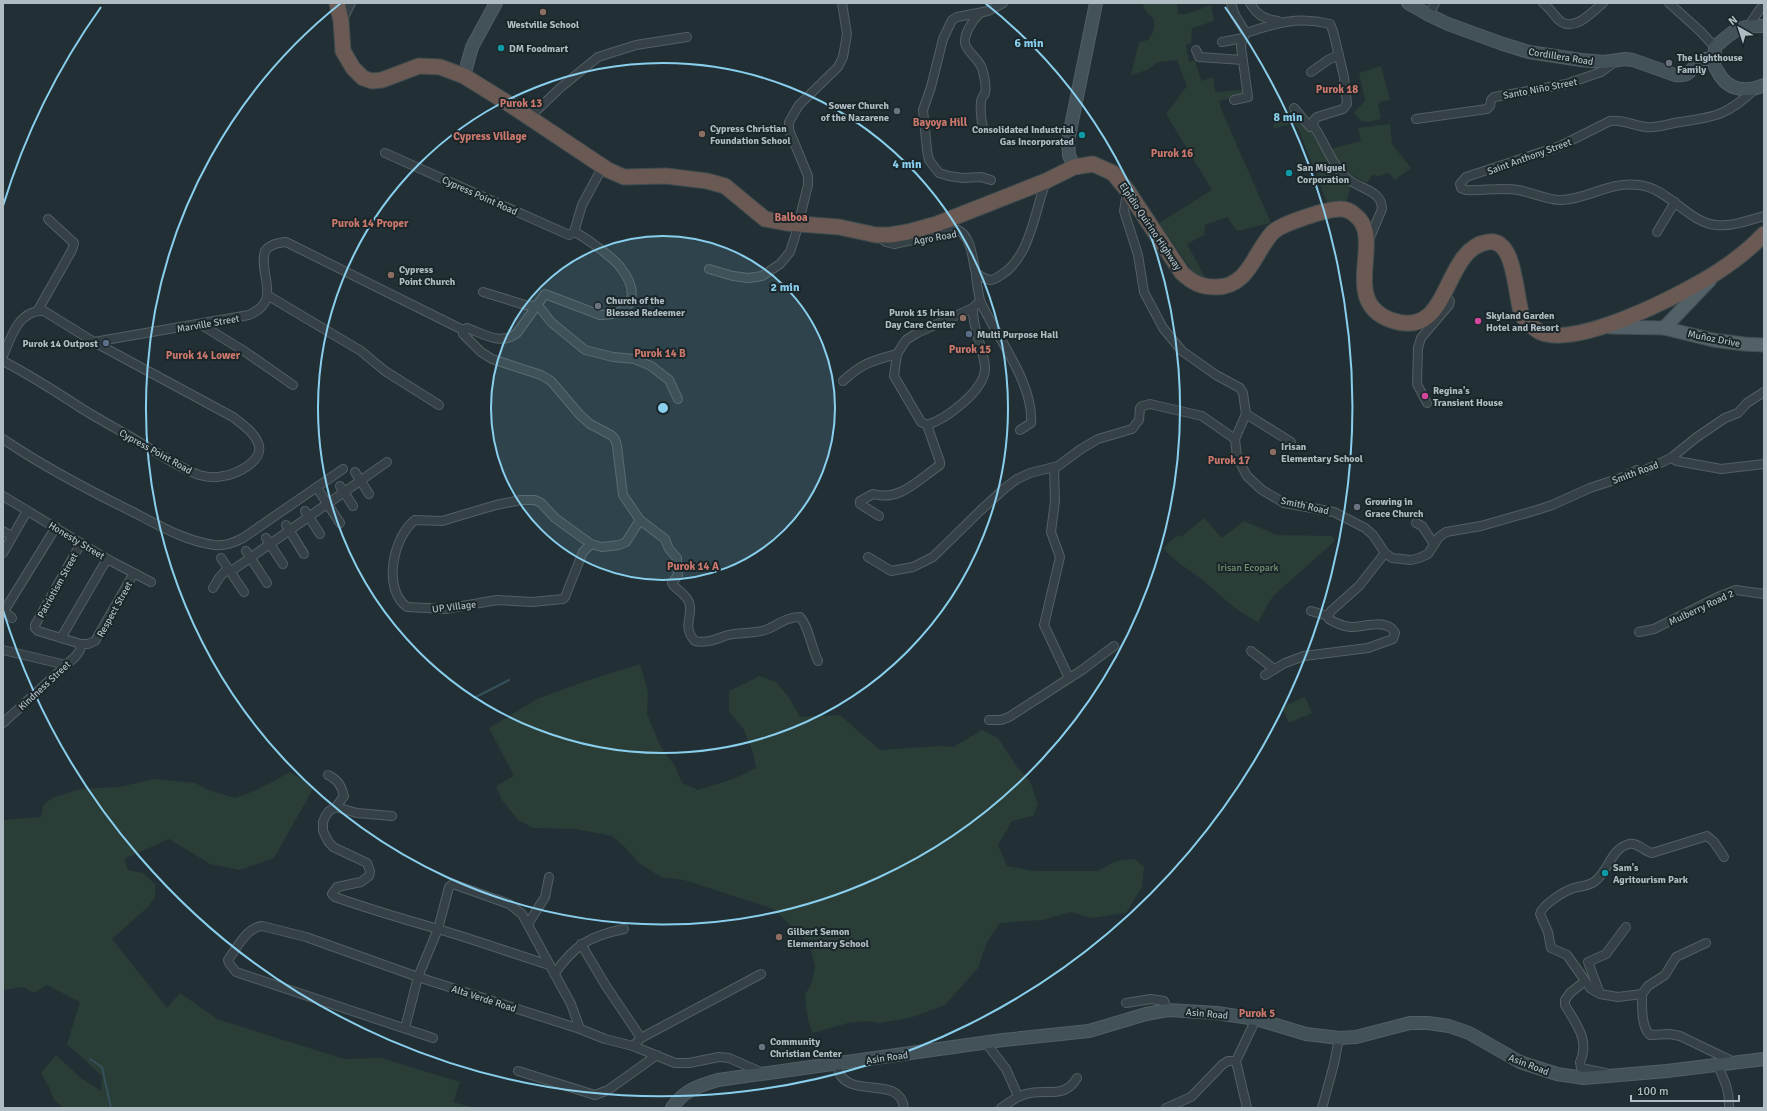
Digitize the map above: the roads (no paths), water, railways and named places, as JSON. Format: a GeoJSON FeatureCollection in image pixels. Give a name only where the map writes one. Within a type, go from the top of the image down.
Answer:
{"type":"FeatureCollection","features":[{"type":"Feature","properties":{"kind":"highway","name":"Elpidio Quirino Highway"},"geometry":{"type":"LineString","coordinates":[[337,3],[341,21],[343,51],[353,68],[363,78],[372,81],[382,80],[419,66],[440,67],[464,76],[602,168],[624,177],[666,176],[719,184],[734,192],[753,210],[765,218],[786,223],[839,227],[876,235],[908,232],[937,224],[1046,181],[1074,167],[1088,164],[1100,166],[1113,173],[1127,190],[1182,273],[1190,281],[1202,286],[1223,287],[1236,282],[1244,276],[1273,233],[1284,225],[1329,211],[1341,209],[1354,213],[1363,222],[1366,246],[1364,281],[1369,303],[1379,315],[1399,323],[1417,322],[1426,318],[1433,311],[1444,294],[1452,275],[1466,255],[1485,242],[1495,241],[1502,246],[1509,256],[1523,316],[1534,328],[1542,333],[1560,334],[1578,333],[1604,327],[1669,299],[1718,271],[1741,255],[1764,234]]}},
{"type":"Feature","properties":{"kind":"main road"},"geometry":{"type":"LineString","coordinates":[[464,76],[472,47],[496,3]]}},
{"type":"Feature","properties":{"kind":"main road"},"geometry":{"type":"LineString","coordinates":[[1074,167],[1069,155],[1068,141],[1096,3]]}},
{"type":"Feature","properties":{"kind":"main road","name":"Cordillera Road"},"geometry":{"type":"LineString","coordinates":[[1408,3],[1429,15],[1503,44],[1541,54],[1604,62],[1633,60],[1675,75],[1682,76],[1691,72],[1698,63],[1715,52]]}},
{"type":"Feature","properties":{"kind":"main road"},"geometry":{"type":"LineString","coordinates":[[1759,88],[1735,88],[1728,85],[1722,80],[1714,65],[1715,52],[1739,28],[1764,26]]}},
{"type":"Feature","properties":{"kind":"main road"},"geometry":{"type":"LineString","coordinates":[[1664,328],[1718,271]]}},
{"type":"Feature","properties":{"kind":"main road","name":"Muñoz Drive"},"geometry":{"type":"LineString","coordinates":[[1604,327],[1628,326],[1664,328],[1713,340],[1764,345]]}},
{"type":"Feature","properties":{"kind":"main road","name":"Asin Road"},"geometry":{"type":"LineString","coordinates":[[672,1108],[684,1093],[703,1084],[718,1080],[986,1043],[1089,1031],[1146,1014],[1168,1010],[1217,1013],[1256,1019],[1306,1034],[1339,1038],[1356,1037],[1410,1023],[1428,1023],[1449,1026],[1468,1033],[1515,1060],[1545,1071],[1584,1078],[1616,1076],[1764,1059]]}},
{"type":"Feature","properties":{"kind":"street"},"geometry":{"type":"LineString","coordinates":[[341,21],[351,3]]}},
{"type":"Feature","properties":{"kind":"street"},"geometry":{"type":"LineString","coordinates":[[709,269],[734,276],[749,278],[762,276],[771,271],[786,258],[794,243],[808,185],[808,176],[788,130],[789,122],[798,105],[838,66],[843,57],[847,34],[842,3]]}},
{"type":"Feature","properties":{"kind":"street"},"geometry":{"type":"LineString","coordinates":[[991,180],[981,177],[963,178],[939,173],[929,160],[923,123],[923,110],[931,87],[943,39],[950,24],[957,17],[988,11],[1004,3]]}},
{"type":"Feature","properties":{"kind":"street"},"geometry":{"type":"LineString","coordinates":[[1231,3],[1244,36],[1241,47],[1248,97],[1234,100]]}},
{"type":"Feature","properties":{"kind":"street"},"geometry":{"type":"LineString","coordinates":[[1250,3],[1262,17],[1266,19],[1283,21],[1298,20],[1330,24],[1333,30],[1344,77],[1347,100],[1346,106],[1343,109],[1317,118],[1314,120],[1313,125],[1329,157],[1339,170],[1350,180],[1371,191],[1378,197],[1382,204],[1382,210],[1366,246]]}},
{"type":"Feature","properties":{"kind":"street"},"geometry":{"type":"LineString","coordinates":[[1429,15],[1435,3]]}},
{"type":"Feature","properties":{"kind":"street"},"geometry":{"type":"LineString","coordinates":[[1543,3],[1549,7],[1560,21],[1570,24],[1579,22],[1603,3]]}},
{"type":"Feature","properties":{"kind":"street"},"geometry":{"type":"LineString","coordinates":[[1669,3],[1700,31],[1715,52]]}},
{"type":"Feature","properties":{"kind":"street"},"geometry":{"type":"LineString","coordinates":[[1748,27],[1760,9],[1764,6]]}},
{"type":"Feature","properties":{"kind":"street"},"geometry":{"type":"LineString","coordinates":[[980,13],[974,20],[965,43],[968,51],[976,58],[982,68],[985,80],[985,93],[981,99],[980,115],[984,128]]}},
{"type":"Feature","properties":{"kind":"street"},"geometry":{"type":"LineString","coordinates":[[1222,42],[1244,36],[1283,21]]}},
{"type":"Feature","properties":{"kind":"street"},"geometry":{"type":"LineString","coordinates":[[529,118],[560,88],[598,57],[636,45],[687,37]]}},
{"type":"Feature","properties":{"kind":"street"},"geometry":{"type":"LineString","coordinates":[[1196,50],[1199,57],[1243,60]]}},
{"type":"Feature","properties":{"kind":"street"},"geometry":{"type":"LineString","coordinates":[[1311,72],[1328,60],[1339,55]]}},
{"type":"Feature","properties":{"kind":"street","name":"Santo Niño Street"},"geometry":{"type":"LineString","coordinates":[[1416,119],[1487,109],[1494,97],[1572,82],[1601,72],[1618,60]]}},
{"type":"Feature","properties":{"kind":"street","name":"Saint Anthony Street"},"geometry":{"type":"LineString","coordinates":[[1675,202],[1651,187],[1628,184],[1618,184],[1586,196],[1562,200],[1518,190],[1466,190],[1461,188],[1460,184],[1466,177],[1560,146],[1610,121],[1619,120],[1648,127],[1700,120],[1734,108],[1759,88]]}},
{"type":"Feature","properties":{"kind":"street"},"geometry":{"type":"LineString","coordinates":[[1294,108],[1310,127],[1313,125]]}},
{"type":"Feature","properties":{"kind":"street","name":"Cypress Point Road"},"geometry":{"type":"LineString","coordinates":[[385,153],[569,235],[574,232]]}},
{"type":"Feature","properties":{"kind":"street"},"geometry":{"type":"LineString","coordinates":[[440,405],[385,370],[361,352],[267,295],[268,285],[264,255],[265,251],[270,246],[286,242],[463,330],[467,328],[498,339],[507,339],[517,333],[545,294],[587,311],[606,315],[626,307],[632,299],[633,292],[621,267],[586,238],[574,232],[582,205],[602,168]]}},
{"type":"Feature","properties":{"kind":"street"},"geometry":{"type":"LineString","coordinates":[[976,273],[989,280],[993,280],[1006,272],[1018,258],[1026,243],[1046,181]]}},
{"type":"Feature","properties":{"kind":"street"},"geometry":{"type":"LineString","coordinates":[[868,557],[891,570],[902,569],[923,562],[940,551],[981,510],[1009,485],[1030,473],[1054,467],[1065,462],[1081,449],[1098,439],[1132,429],[1138,420],[1140,408],[1146,404],[1202,416],[1235,440],[1246,414],[1245,399],[1240,388],[1216,375],[1178,346],[1163,328],[1144,292],[1138,255],[1124,211],[1127,190]]}},
{"type":"Feature","properties":{"kind":"street"},"geometry":{"type":"LineString","coordinates":[[1657,232],[1675,202],[1697,218],[1715,225],[1729,224],[1764,216]]}},
{"type":"Feature","properties":{"kind":"street"},"geometry":{"type":"LineString","coordinates":[[38,310],[72,250],[74,243],[48,219]]}},
{"type":"Feature","properties":{"kind":"street","name":"Agro Road"},"geometry":{"type":"LineString","coordinates":[[876,235],[886,242],[894,244],[958,230],[965,234],[968,241],[976,273]]}},
{"type":"Feature","properties":{"kind":"street"},"geometry":{"type":"LineString","coordinates":[[976,273],[980,301],[1019,373],[1032,411],[1031,423],[1020,430]]}},
{"type":"Feature","properties":{"kind":"street"},"geometry":{"type":"LineString","coordinates":[[483,292],[525,305],[536,306],[545,313],[551,322],[562,333],[585,350],[613,357],[634,359],[651,366],[669,380],[678,399]]}},
{"type":"Feature","properties":{"kind":"street"},"geometry":{"type":"LineString","coordinates":[[1427,404],[1417,384],[1418,348],[1421,338],[1449,306],[1450,301],[1444,294]]}},
{"type":"Feature","properties":{"kind":"street","name":"Marville Street"},"geometry":{"type":"LineString","coordinates":[[94,342],[249,315],[258,311],[265,303],[267,295]]}},
{"type":"Feature","properties":{"kind":"street"},"geometry":{"type":"LineString","coordinates":[[879,516],[860,504],[860,501],[872,494],[880,496],[903,492],[940,465],[927,425],[921,422],[894,376],[897,354],[906,340],[917,333],[973,308],[980,301]]}},
{"type":"Feature","properties":{"kind":"street"},"geometry":{"type":"LineString","coordinates":[[927,425],[936,422],[960,407],[976,388],[985,370],[976,336],[973,308]]}},
{"type":"Feature","properties":{"kind":"street"},"geometry":{"type":"LineString","coordinates":[[3,356],[13,333],[22,320],[28,313],[38,310],[44,310],[94,342]]}},
{"type":"Feature","properties":{"kind":"street"},"geometry":{"type":"LineString","coordinates":[[200,324],[244,351],[293,385]]}},
{"type":"Feature","properties":{"kind":"street"},"geometry":{"type":"LineString","coordinates":[[463,330],[463,334],[470,342],[492,359],[541,375],[551,381],[566,396],[580,415],[600,430],[611,435],[615,440],[623,495],[640,520],[665,539],[669,550],[677,558],[678,575],[672,583],[684,594],[690,604],[688,629],[695,641],[702,642],[738,633],[760,631],[789,618],[800,616],[804,621],[810,642],[818,661]]}},
{"type":"Feature","properties":{"kind":"street","name":"Cypress Point Road"},"geometry":{"type":"LineString","coordinates":[[3,361],[31,375],[81,408],[171,461],[200,475],[212,477],[232,474],[242,469],[258,456],[260,450],[258,443],[249,431],[233,417],[210,406],[94,342]]}},
{"type":"Feature","properties":{"kind":"street"},"geometry":{"type":"LineString","coordinates":[[843,381],[856,368],[871,361],[897,354]]}},
{"type":"Feature","properties":{"kind":"street","name":"Smith Road"},"geometry":{"type":"LineString","coordinates":[[1235,440],[1235,448],[1240,465],[1247,476],[1262,490],[1284,503],[1334,512],[1365,528],[1373,535],[1385,553],[1392,558],[1411,560],[1424,556],[1439,537],[1446,532],[1481,526],[1552,505],[1590,488],[1626,476],[1637,470],[1645,470],[1671,458],[1697,437],[1725,418],[1738,413],[1747,403],[1764,392]]}},
{"type":"Feature","properties":{"kind":"street"},"geometry":{"type":"LineString","coordinates":[[1246,414],[1291,442]]}},
{"type":"Feature","properties":{"kind":"street"},"geometry":{"type":"LineString","coordinates":[[3,439],[33,459],[140,516],[196,541],[214,545],[233,543],[243,538],[343,469]]}},
{"type":"Feature","properties":{"kind":"street"},"geometry":{"type":"LineString","coordinates":[[1671,458],[1677,461],[1721,469],[1764,464]]}},
{"type":"Feature","properties":{"kind":"street"},"geometry":{"type":"LineString","coordinates":[[213,588],[219,578],[248,554],[307,514],[327,504],[342,489],[360,481],[387,462]]}},
{"type":"Feature","properties":{"kind":"street"},"geometry":{"type":"LineString","coordinates":[[1054,467],[1055,501],[1051,532],[1060,557],[1044,625],[1069,678]]}},
{"type":"Feature","properties":{"kind":"street"},"geometry":{"type":"LineString","coordinates":[[355,472],[369,494]]}},
{"type":"Feature","properties":{"kind":"street"},"geometry":{"type":"LineString","coordinates":[[317,488],[340,523]]}},
{"type":"Feature","properties":{"kind":"street"},"geometry":{"type":"LineString","coordinates":[[342,489],[353,506]]}},
{"type":"Feature","properties":{"kind":"street","name":"Honesty Street"},"geometry":{"type":"LineString","coordinates":[[3,496],[107,559],[151,582]]}},
{"type":"Feature","properties":{"kind":"street","name":"UP Village"},"geometry":{"type":"LineString","coordinates":[[521,500],[535,500],[541,503],[555,518],[592,544],[583,552],[576,573],[571,579],[565,597],[562,599],[532,602],[497,600],[445,609],[407,607],[399,598],[392,571],[395,552],[405,530],[415,520],[442,521],[496,505],[521,500]]}},
{"type":"Feature","properties":{"kind":"street"},"geometry":{"type":"LineString","coordinates":[[3,552],[27,511]]}},
{"type":"Feature","properties":{"kind":"street"},"geometry":{"type":"LineString","coordinates":[[307,514],[320,534]]}},
{"type":"Feature","properties":{"kind":"street"},"geometry":{"type":"LineString","coordinates":[[592,544],[602,546],[619,545],[626,542],[640,520]]}},
{"type":"Feature","properties":{"kind":"street"},"geometry":{"type":"LineString","coordinates":[[1416,523],[1422,526],[1434,544]]}},
{"type":"Feature","properties":{"kind":"street"},"geometry":{"type":"LineString","coordinates":[[12,618],[4,610],[56,527]]}},
{"type":"Feature","properties":{"kind":"street"},"geometry":{"type":"LineString","coordinates":[[287,527],[304,554]]}},
{"type":"Feature","properties":{"kind":"street"},"geometry":{"type":"LineString","coordinates":[[3,531],[12,536]]}},
{"type":"Feature","properties":{"kind":"street"},"geometry":{"type":"LineString","coordinates":[[268,541],[283,564]]}},
{"type":"Feature","properties":{"kind":"street","name":"Patriotism Street"},"geometry":{"type":"LineString","coordinates":[[61,638],[38,631],[34,628],[81,543]]}},
{"type":"Feature","properties":{"kind":"street"},"geometry":{"type":"LineString","coordinates":[[1328,616],[1331,611],[1359,586],[1385,553]]}},
{"type":"Feature","properties":{"kind":"street"},"geometry":{"type":"LineString","coordinates":[[248,554],[267,583]]}},
{"type":"Feature","properties":{"kind":"street"},"geometry":{"type":"LineString","coordinates":[[221,558],[244,592]]}},
{"type":"Feature","properties":{"kind":"street"},"geometry":{"type":"LineString","coordinates":[[79,650],[61,638],[107,559]]}},
{"type":"Feature","properties":{"kind":"street","name":"Respect Street"},"geometry":{"type":"LineString","coordinates":[[79,650],[92,643],[99,637],[134,573]]}},
{"type":"Feature","properties":{"kind":"street","name":"Mulberry Road 2"},"geometry":{"type":"LineString","coordinates":[[1639,632],[1654,629],[1718,597],[1736,590],[1764,594]]}},
{"type":"Feature","properties":{"kind":"street"},"geometry":{"type":"LineString","coordinates":[[1265,675],[1285,662],[1304,656],[1368,648],[1393,639],[1395,636],[1394,630],[1389,626],[1376,624],[1351,627],[1336,623],[1329,619],[1328,616],[1311,611]]}},
{"type":"Feature","properties":{"kind":"street"},"geometry":{"type":"LineString","coordinates":[[989,720],[1001,720],[1010,717],[1082,670],[1114,646]]}},
{"type":"Feature","properties":{"kind":"street"},"geometry":{"type":"LineString","coordinates":[[3,650],[66,665]]}},
{"type":"Feature","properties":{"kind":"street","name":"Kindness Street"},"geometry":{"type":"LineString","coordinates":[[3,723],[66,665],[79,650]]}},
{"type":"Feature","properties":{"kind":"street"},"geometry":{"type":"LineString","coordinates":[[1250,651],[1274,669]]}},
{"type":"Feature","properties":{"kind":"street"},"geometry":{"type":"LineString","coordinates":[[328,775],[337,780],[342,787],[344,796],[336,807],[330,811],[323,822],[323,831],[328,841],[338,850],[367,863],[370,871],[366,879],[362,882],[337,887],[332,894],[335,897],[365,906],[378,912],[438,929],[549,965]]}},
{"type":"Feature","properties":{"kind":"street"},"geometry":{"type":"LineString","coordinates":[[336,807],[357,813],[392,816]]}},
{"type":"Feature","properties":{"kind":"street"},"geometry":{"type":"LineString","coordinates":[[1642,994],[1618,997],[1600,994],[1591,989],[1567,955],[1552,948],[1548,932],[1540,914],[1543,908],[1548,903],[1570,889],[1587,886],[1595,881],[1614,854],[1628,844],[1633,843],[1652,853],[1707,836],[1714,842],[1724,857]]}},
{"type":"Feature","properties":{"kind":"street"},"geometry":{"type":"LineString","coordinates":[[528,924],[545,897],[549,877]]}},
{"type":"Feature","properties":{"kind":"street"},"geometry":{"type":"LineString","coordinates":[[433,1038],[405,1028],[418,977],[438,929],[449,887],[453,884],[509,904],[516,908],[528,924],[571,1004],[580,1029]]}},
{"type":"Feature","properties":{"kind":"street","name":"Alta Verde Road"},"geometry":{"type":"LineString","coordinates":[[405,1028],[236,972],[228,964],[228,960],[251,930],[258,926],[262,926],[306,937],[418,977],[580,1029],[605,1039],[633,1046],[675,1063],[683,1064],[719,1057],[729,1058],[766,1074]]}},
{"type":"Feature","properties":{"kind":"street"},"geometry":{"type":"LineString","coordinates":[[1600,994],[1588,962],[1606,954],[1626,927]]}},
{"type":"Feature","properties":{"kind":"street"},"geometry":{"type":"LineString","coordinates":[[554,974],[563,961],[581,944],[592,937],[624,929]]}},
{"type":"Feature","properties":{"kind":"street"},"geometry":{"type":"LineString","coordinates":[[1706,942],[1676,957],[1665,975],[1648,986],[1642,994],[1644,1025],[1646,1031],[1650,1035],[1670,1034],[1680,1036],[1734,1062]]}},
{"type":"Feature","properties":{"kind":"street"},"geometry":{"type":"LineString","coordinates":[[581,944],[606,986],[641,1038]]}},
{"type":"Feature","properties":{"kind":"street"},"geometry":{"type":"LineString","coordinates":[[633,1046],[641,1038],[761,974]]}},
{"type":"Feature","properties":{"kind":"street"},"geometry":{"type":"LineString","coordinates":[[1585,981],[1570,993],[1565,1000],[1565,1004],[1585,1045],[1584,1054],[1580,1062],[1581,1068],[1616,1076]]}},
{"type":"Feature","properties":{"kind":"street"},"geometry":{"type":"LineString","coordinates":[[1126,1003],[1156,999],[1164,1001],[1168,1010]]}},
{"type":"Feature","properties":{"kind":"street"},"geometry":{"type":"LineString","coordinates":[[1247,1108],[1236,1061],[1256,1019]]}},
{"type":"Feature","properties":{"kind":"street"},"geometry":{"type":"LineString","coordinates":[[1322,1108],[1334,1064],[1339,1038]]}},
{"type":"Feature","properties":{"kind":"street"},"geometry":{"type":"LineString","coordinates":[[986,1043],[1006,1069],[1018,1096]]}},
{"type":"Feature","properties":{"kind":"street"},"geometry":{"type":"LineString","coordinates":[[518,1071],[595,1095],[608,1090],[657,1055]]}},
{"type":"Feature","properties":{"kind":"street"},"geometry":{"type":"LineString","coordinates":[[1166,1108],[1187,1100],[1203,1086],[1222,1064],[1228,1060],[1236,1061]]}},
{"type":"Feature","properties":{"kind":"street"},"geometry":{"type":"LineString","coordinates":[[837,1064],[840,1074],[846,1081],[896,1092],[903,1101],[904,1108]]}},
{"type":"Feature","properties":{"kind":"street"},"geometry":{"type":"LineString","coordinates":[[1717,1064],[1726,1082],[1729,1108]]}},
{"type":"Feature","properties":{"kind":"street"},"geometry":{"type":"LineString","coordinates":[[1001,1108],[1018,1096],[1033,1092],[1066,1090],[1073,1085],[1077,1078]]}},
{"type":"Feature","properties":{"kind":"waterway"},"geometry":{"type":"LineString","coordinates":[[474,698],[509,680]]}},
{"type":"Feature","properties":{"kind":"waterway"},"geometry":{"type":"LineString","coordinates":[[90,1059],[102,1067],[111,1108]]}},
{"type":"Feature","properties":{"kind":"place","name":"Westville School"},"geometry":{"type":"Point","coordinates":[543,12]}},
{"type":"Feature","properties":{"kind":"place","name":"DM Foodmart"},"geometry":{"type":"Point","coordinates":[501,48]}},
{"type":"Feature","properties":{"kind":"place","name":"The Lighthouse Family"},"geometry":{"type":"Point","coordinates":[1669,63]}},
{"type":"Feature","properties":{"kind":"place","name":"Sower Church of the Nazarene"},"geometry":{"type":"Point","coordinates":[897,111]}},
{"type":"Feature","properties":{"kind":"place","name":"Cypress Christian Foundation School"},"geometry":{"type":"Point","coordinates":[702,134]}},
{"type":"Feature","properties":{"kind":"place","name":"Consolidated Industrial Gas Incorporated"},"geometry":{"type":"Point","coordinates":[1082,135]}},
{"type":"Feature","properties":{"kind":"place","name":"San Miguel Corporation"},"geometry":{"type":"Point","coordinates":[1289,173]}},
{"type":"Feature","properties":{"kind":"place","name":"Cypress Point Church"},"geometry":{"type":"Point","coordinates":[391,275]}},
{"type":"Feature","properties":{"kind":"place","name":"Church of the Blessed Redeemer"},"geometry":{"type":"Point","coordinates":[598,306]}},
{"type":"Feature","properties":{"kind":"place","name":"Purok 15 Irisan Day Care Center"},"geometry":{"type":"Point","coordinates":[963,318]}},
{"type":"Feature","properties":{"kind":"place","name":"Skyland Garden Hotel and Resort"},"geometry":{"type":"Point","coordinates":[1478,321]}},
{"type":"Feature","properties":{"kind":"place","name":"Multi Purpose Hall"},"geometry":{"type":"Point","coordinates":[969,334]}},
{"type":"Feature","properties":{"kind":"place","name":"Purok 14 Outpost"},"geometry":{"type":"Point","coordinates":[106,343]}},
{"type":"Feature","properties":{"kind":"place","name":"Regina's Transient House"},"geometry":{"type":"Point","coordinates":[1425,396]}},
{"type":"Feature","properties":{"kind":"place","name":"Irisan Elementary School"},"geometry":{"type":"Point","coordinates":[1273,452]}},
{"type":"Feature","properties":{"kind":"place","name":"Growing in Grace Church"},"geometry":{"type":"Point","coordinates":[1357,507]}},
{"type":"Feature","properties":{"kind":"place","name":"Sam's Agritourism Park"},"geometry":{"type":"Point","coordinates":[1605,873]}},
{"type":"Feature","properties":{"kind":"place","name":"Gilbert Semon Elementary School"},"geometry":{"type":"Point","coordinates":[779,937]}},
{"type":"Feature","properties":{"kind":"place","name":"Community Christian Center"},"geometry":{"type":"Point","coordinates":[762,1047]}},
{"type":"Feature","properties":{"kind":"district","name":"Purok 18"},"geometry":{"type":"Point","coordinates":[1337,89]}},
{"type":"Feature","properties":{"kind":"district","name":"Purok 13"},"geometry":{"type":"Point","coordinates":[521,103]}},
{"type":"Feature","properties":{"kind":"district","name":"Bayoya Hill"},"geometry":{"type":"Point","coordinates":[940,122]}},
{"type":"Feature","properties":{"kind":"district","name":"Cypress Village"},"geometry":{"type":"Point","coordinates":[490,136]}},
{"type":"Feature","properties":{"kind":"district","name":"Purok 16"},"geometry":{"type":"Point","coordinates":[1172,153]}},
{"type":"Feature","properties":{"kind":"district","name":"Balboa"},"geometry":{"type":"Point","coordinates":[791,217]}},
{"type":"Feature","properties":{"kind":"district","name":"Purok 14 Proper"},"geometry":{"type":"Point","coordinates":[370,223]}},
{"type":"Feature","properties":{"kind":"district","name":"Purok 15"},"geometry":{"type":"Point","coordinates":[970,349]}},
{"type":"Feature","properties":{"kind":"district","name":"Purok 14 B"},"geometry":{"type":"Point","coordinates":[660,353]}},
{"type":"Feature","properties":{"kind":"district","name":"Purok 14 Lower"},"geometry":{"type":"Point","coordinates":[203,355]}},
{"type":"Feature","properties":{"kind":"district","name":"Purok 17"},"geometry":{"type":"Point","coordinates":[1229,460]}},
{"type":"Feature","properties":{"kind":"district","name":"Purok 14 A"},"geometry":{"type":"Point","coordinates":[693,566]}},
{"type":"Feature","properties":{"kind":"district","name":"Purok 5"},"geometry":{"type":"Point","coordinates":[1257,1013]}},
{"type":"Feature","properties":{"kind":"park label","name":"Irisan Ecopark"},"geometry":{"type":"Point","coordinates":[1248,567]}}]}
